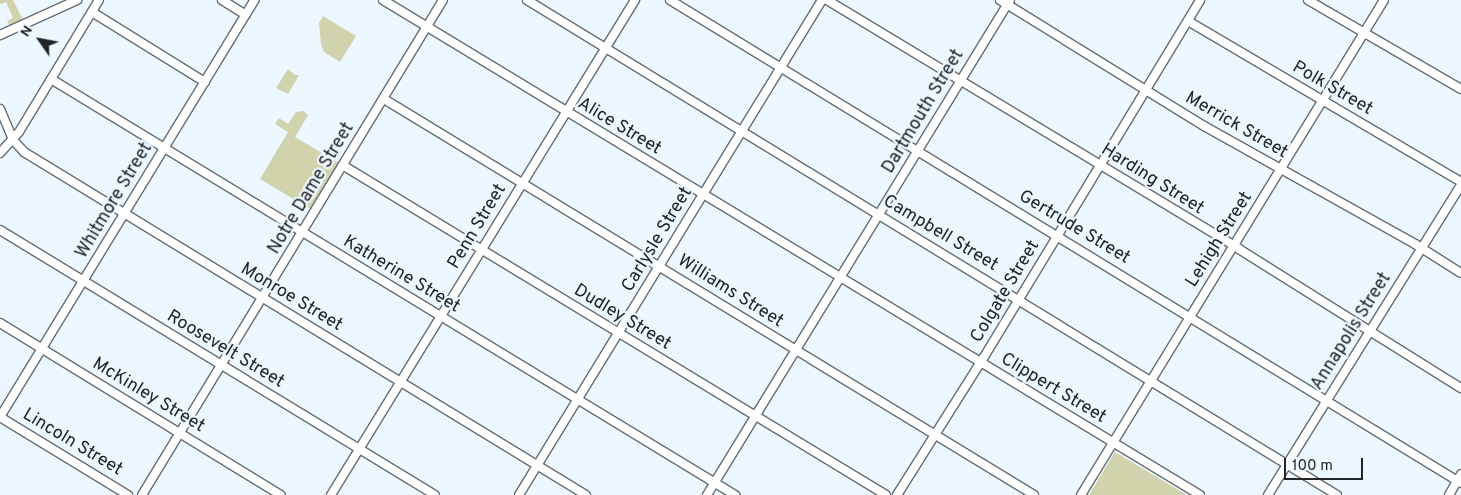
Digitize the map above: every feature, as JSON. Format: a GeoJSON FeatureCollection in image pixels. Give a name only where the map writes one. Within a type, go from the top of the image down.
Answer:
{"type":"FeatureCollection","features":[{"type":"Feature","properties":{"kind":"street"},"geometry":{"type":"LineString","coordinates":[[0,35],[77,0]]}},
{"type":"Feature","properties":{"kind":"street"},"geometry":{"type":"LineString","coordinates":[[0,153],[14,140],[99,0]]}},
{"type":"Feature","properties":{"kind":"street"},"geometry":{"type":"LineString","coordinates":[[222,0],[246,15]]}},
{"type":"Feature","properties":{"kind":"street","name":"Whitmore Street"},"geometry":{"type":"LineString","coordinates":[[0,417],[255,0]]}},
{"type":"Feature","properties":{"kind":"street","name":"Alice Street"},"geometry":{"type":"LineString","coordinates":[[383,0],[840,279]]}},
{"type":"Feature","properties":{"kind":"street","name":"Notre Dame Street"},"geometry":{"type":"LineString","coordinates":[[142,495],[304,233],[443,0]]}},
{"type":"Feature","properties":{"kind":"street","name":"Campbell Street"},"geometry":{"type":"LineString","coordinates":[[527,0],[1337,495]]}},
{"type":"Feature","properties":{"kind":"street","name":"Penn Street"},"geometry":{"type":"LineString","coordinates":[[331,495],[635,0]]}},
{"type":"Feature","properties":{"kind":"street","name":"Gertrude Street"},"geometry":{"type":"LineString","coordinates":[[670,0],[1460,479]]}},
{"type":"Feature","properties":{"kind":"street","name":"Carlysle Street"},"geometry":{"type":"LineString","coordinates":[[519,495],[822,0]]}},
{"type":"Feature","properties":{"kind":"street","name":"Harding Street"},"geometry":{"type":"LineString","coordinates":[[827,0],[1461,388]]}},
{"type":"Feature","properties":{"kind":"street","name":"Merrick Street"},"geometry":{"type":"LineString","coordinates":[[1000,0],[1008,2],[1146,90],[1281,170],[1421,248],[1461,273]]}},
{"type":"Feature","properties":{"kind":"street","name":"Colgate Street"},"geometry":{"type":"LineString","coordinates":[[897,495],[980,364],[1200,0]]}},
{"type":"Feature","properties":{"kind":"street"},"geometry":{"type":"LineString","coordinates":[[1308,0],[1461,89]]}},
{"type":"Feature","properties":{"kind":"street","name":"Lehigh Street"},"geometry":{"type":"LineString","coordinates":[[1081,495],[1384,0]]}},
{"type":"Feature","properties":{"kind":"street","name":"Dartmouth Street"},"geometry":{"type":"LineString","coordinates":[[707,495],[1008,2]]}},
{"type":"Feature","properties":{"kind":"street"},"geometry":{"type":"LineString","coordinates":[[92,12],[205,82]]}},
{"type":"Feature","properties":{"kind":"street","name":"Polk Street"},"geometry":{"type":"LineString","coordinates":[[1188,21],[1461,183]]}},
{"type":"Feature","properties":{"kind":"street","name":"Katherine Street"},"geometry":{"type":"LineString","coordinates":[[51,79],[735,495]]}},
{"type":"Feature","properties":{"kind":"street","name":"Williams Street"},"geometry":{"type":"LineString","coordinates":[[384,99],[1034,495]]}},
{"type":"Feature","properties":{"kind":"street","name":"Monroe Street"},"geometry":{"type":"LineString","coordinates":[[0,109],[14,140],[24,152],[586,495]]}},
{"type":"Feature","properties":{"kind":"street","name":"Dudley Street"},"geometry":{"type":"LineString","coordinates":[[344,166],[886,495]]}},
{"type":"Feature","properties":{"kind":"street","name":"Annapolis Street"},"geometry":{"type":"LineString","coordinates":[[1268,495],[1461,183]]}},
{"type":"Feature","properties":{"kind":"street","name":"Roosevelt Street"},"geometry":{"type":"LineString","coordinates":[[0,230],[435,495]]}},
{"type":"Feature","properties":{"kind":"street","name":"Clippert Street"},"geometry":{"type":"LineString","coordinates":[[840,279],[1200,495]]}},
{"type":"Feature","properties":{"kind":"street","name":"McKinley Street"},"geometry":{"type":"LineString","coordinates":[[0,323],[281,495]]}},
{"type":"Feature","properties":{"kind":"street","name":"Lincoln Street"},"geometry":{"type":"LineString","coordinates":[[0,417],[128,495]]}},
{"type":"Feature","properties":{"kind":"street"},"geometry":{"type":"LineString","coordinates":[[1449,495],[1460,479]]}},
{"type":"Feature","properties":{"kind":"green space"},"geometry":{"type":"Polygon","coordinates":[[[0,0],[13,0],[24,22],[11,28],[7,21],[13,18],[6,2],[0,4],[0,0]]]}},
{"type":"Feature","properties":{"kind":"green space"},"geometry":{"type":"Polygon","coordinates":[[[323,16],[356,36],[340,62],[324,52],[321,44],[319,23],[323,16]]]}},
{"type":"Feature","properties":{"kind":"green space"},"geometry":{"type":"Polygon","coordinates":[[[288,69],[295,75],[299,75],[288,94],[276,88],[288,69]]]}},
{"type":"Feature","properties":{"kind":"green space"},"geometry":{"type":"Polygon","coordinates":[[[303,111],[308,115],[295,137],[339,163],[312,210],[260,179],[288,132],[275,124],[279,118],[288,124],[296,112],[303,111]]]}},
{"type":"Feature","properties":{"kind":"green space"},"geometry":{"type":"Polygon","coordinates":[[[1115,452],[1187,495],[1089,495],[1115,452]]]}}]}
